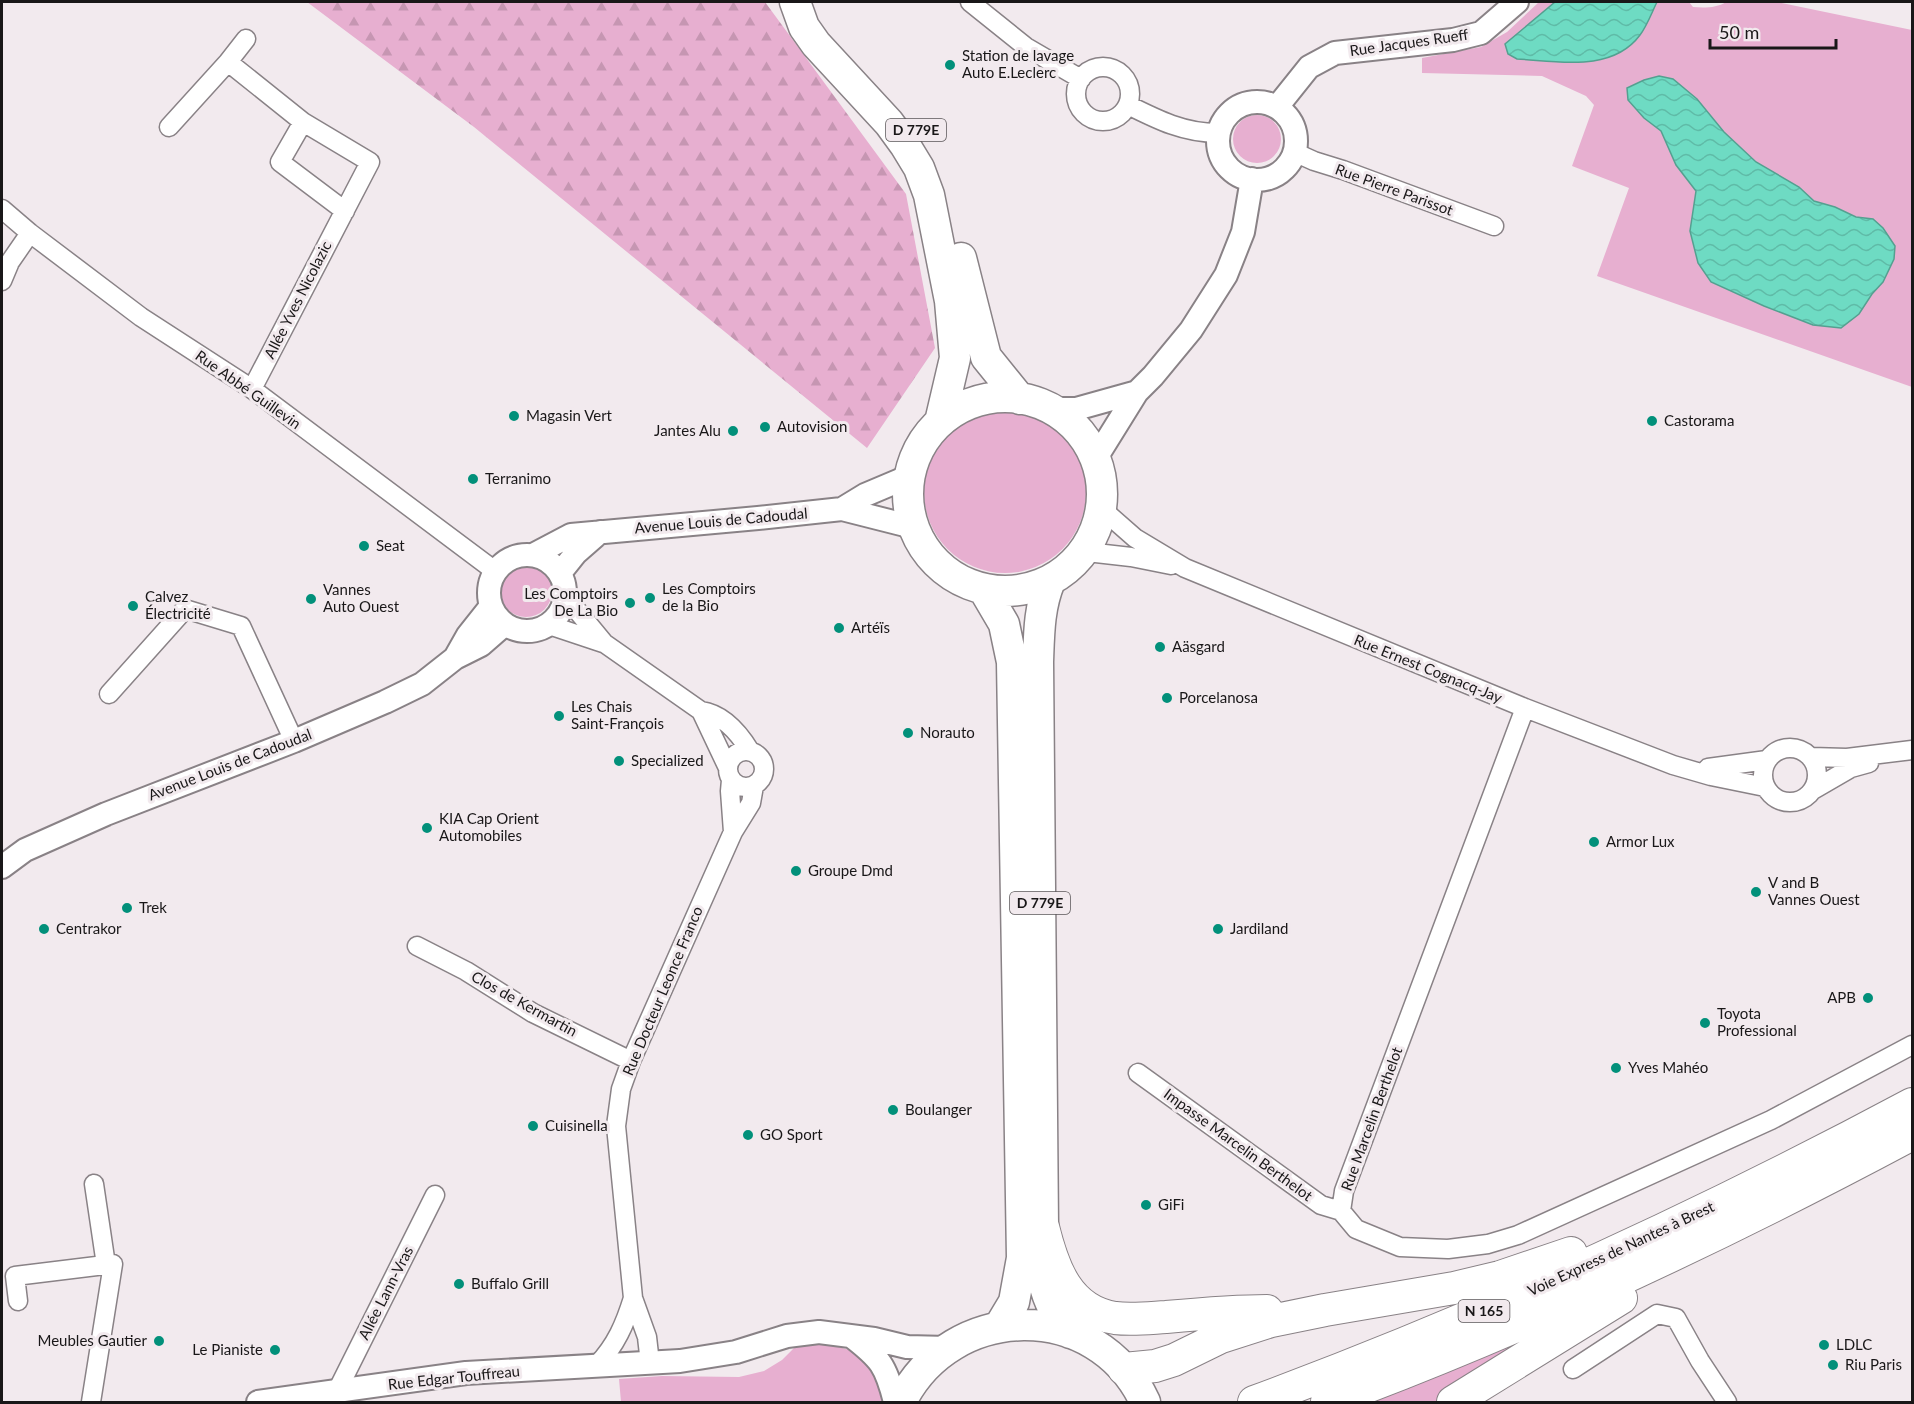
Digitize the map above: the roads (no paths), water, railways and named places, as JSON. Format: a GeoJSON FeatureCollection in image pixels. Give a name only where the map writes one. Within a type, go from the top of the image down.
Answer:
{"type":"FeatureCollection","features":[{"type":"Feature","properties":{"kind":"highway","name":"Voie Express de Nantes à Brest"},"geometry":{"type":"LineString","coordinates":[[1254,1402],[1516,1298],[1763,1183],[1912,1104]]}},
{"type":"Feature","properties":{"kind":"highway","name":"Voie Express de Nantes à Brest"},"geometry":{"type":"LineString","coordinates":[[1327,1402],[1489,1338],[1607,1286],[1750,1219],[1912,1134]]}},
{"type":"Feature","properties":{"kind":"highway"},"geometry":{"type":"LineString","coordinates":[[1124,1370],[1155,1366],[1174,1360],[1201,1346],[1271,1321],[1454,1288],[1500,1277],[1584,1248],[1675,1210],[1710,1208]]}},
{"type":"Feature","properties":{"kind":"highway"},"geometry":{"type":"LineString","coordinates":[[1453,1402],[1630,1293],[1735,1241],[1750,1219]]}},
{"type":"Feature","properties":{"kind":"highway"},"geometry":{"type":"LineString","coordinates":[[1043,1227],[1051,1258],[1060,1279],[1080,1302],[1102,1315],[1130,1319],[1248,1311],[1325,1310]]}},
{"type":"Feature","properties":{"kind":"main road","name":"D 779E"},"geometry":{"type":"LineString","coordinates":[[795,2],[804,27],[816,44],[889,123],[905,144],[919,168],[930,195],[950,301],[955,358],[940,422]]}},
{"type":"Feature","properties":{"kind":"main road","name":"D 779E"},"geometry":{"type":"LineString","coordinates":[[813,2],[819,18],[831,35],[896,106],[918,133],[933,158],[946,191],[967,287],[986,357],[1020,399]]}},
{"type":"Feature","properties":{"kind":"main road"},"geometry":{"type":"LineString","coordinates":[[1001,397],[1020,399],[1052,409],[1078,430],[1096,458],[1101,476],[1102,510],[1087,552],[1062,574],[1050,581],[1008,592],[984,590],[956,578],[930,556],[913,527],[909,510],[910,476],[920,449],[940,422],[960,408],[982,399],[1001,397]]}},
{"type":"Feature","properties":{"kind":"main road","name":"D 779E"},"geometry":{"type":"LineString","coordinates":[[1050,581],[1040,621],[1038,662],[1043,1227],[1040,1257],[1046,1295],[1059,1320],[1070,1333]]}},
{"type":"Feature","properties":{"kind":"main road","name":"D 779E"},"geometry":{"type":"LineString","coordinates":[[984,590],[1004,624],[1012,662],[1022,1247],[1016,1295],[999,1327]]}},
{"type":"Feature","properties":{"kind":"main road"},"geometry":{"type":"LineString","coordinates":[[901,1402],[918,1376],[948,1348],[964,1339],[999,1327],[1035,1325],[1053,1327],[1070,1333],[1103,1350],[1124,1370],[1145,1401]]}},
{"type":"Feature","properties":{"kind":"street"},"geometry":{"type":"LineString","coordinates":[[970,2],[1026,46],[1081,79]]}},
{"type":"Feature","properties":{"kind":"street","name":"Rue Jacques Rueff"},"geometry":{"type":"LineString","coordinates":[[1277,107],[1309,67],[1335,53],[1453,40],[1481,33],[1517,2]]}},
{"type":"Feature","properties":{"kind":"street"},"geometry":{"type":"LineString","coordinates":[[169,127],[246,39]]}},
{"type":"Feature","properties":{"kind":"street"},"geometry":{"type":"LineString","coordinates":[[228,62],[303,122],[280,162],[345,211]]}},
{"type":"Feature","properties":{"kind":"street"},"geometry":{"type":"LineString","coordinates":[[1101,68],[1117,72],[1123,76],[1130,90],[1128,105],[1124,111],[1111,120],[1102,121],[1088,117],[1078,105],[1076,96],[1081,79],[1086,74],[1101,68]]}},
{"type":"Feature","properties":{"kind":"street"},"geometry":{"type":"LineString","coordinates":[[1253,102],[1277,107],[1287,116],[1296,139],[1294,152],[1288,164],[1278,173],[1266,178],[1252,179],[1240,176],[1226,164],[1218,146],[1218,133],[1223,121],[1230,112],[1241,105],[1253,102]]}},
{"type":"Feature","properties":{"kind":"street"},"geometry":{"type":"LineString","coordinates":[[1128,105],[1156,119],[1197,133],[1218,133]]}},
{"type":"Feature","properties":{"kind":"street","name":"Allée Yves Nicolazic"},"geometry":{"type":"LineString","coordinates":[[252,389],[370,162],[303,122]]}},
{"type":"Feature","properties":{"kind":"street","name":"Rue Pierre Parissot"},"geometry":{"type":"LineString","coordinates":[[1294,152],[1494,226]]}},
{"type":"Feature","properties":{"kind":"street"},"geometry":{"type":"LineString","coordinates":[[1096,458],[1137,392],[1191,330],[1226,275],[1243,232],[1252,179]]}},
{"type":"Feature","properties":{"kind":"street","name":"Rue Abbé Guillevin"},"geometry":{"type":"LineString","coordinates":[[2,209],[141,317],[252,389],[495,571]]}},
{"type":"Feature","properties":{"kind":"street"},"geometry":{"type":"LineString","coordinates":[[2,281],[10,262],[30,233]]}},
{"type":"Feature","properties":{"kind":"street"},"geometry":{"type":"LineString","coordinates":[[1052,409],[1076,409],[1137,392]]}},
{"type":"Feature","properties":{"kind":"street","name":"Avenue Louis de Cadoudal"},"geometry":{"type":"LineString","coordinates":[[842,509],[865,495],[910,476]]}},
{"type":"Feature","properties":{"kind":"street","name":"Avenue Louis de Cadoudal"},"geometry":{"type":"LineString","coordinates":[[534,555],[571,535],[758,519],[842,509],[913,527]]}},
{"type":"Feature","properties":{"kind":"street","name":"Rue Ernest Cognacq-Jay"},"geometry":{"type":"LineString","coordinates":[[1102,510],[1135,538],[1185,568],[1525,708],[1673,765],[1766,787]]}},
{"type":"Feature","properties":{"kind":"street"},"geometry":{"type":"LineString","coordinates":[[560,573],[576,553],[600,532]]}},
{"type":"Feature","properties":{"kind":"street","name":"Rue Ernest Cognacq-Jay"},"geometry":{"type":"LineString","coordinates":[[1087,552],[1131,557],[1185,568]]}},
{"type":"Feature","properties":{"kind":"street"},"geometry":{"type":"LineString","coordinates":[[520,555],[534,555],[553,564],[560,573],[565,585],[566,597],[563,608],[549,625],[538,630],[515,630],[496,616],[491,606],[489,588],[495,571],[502,563],[520,555]]}},
{"type":"Feature","properties":{"kind":"street"},"geometry":{"type":"LineString","coordinates":[[566,597],[604,643],[700,711],[709,712],[741,736],[750,751],[760,757],[765,767],[762,778],[754,786],[741,787],[729,774],[700,711]]}},
{"type":"Feature","properties":{"kind":"street","name":"Avenue Louis de Cadoudal"},"geometry":{"type":"LineString","coordinates":[[455,658],[468,635],[491,606]]}},
{"type":"Feature","properties":{"kind":"street"},"geometry":{"type":"LineString","coordinates":[[109,694],[184,609],[241,626],[294,741]]}},
{"type":"Feature","properties":{"kind":"street","name":"Avenue Louis de Cadoudal"},"geometry":{"type":"LineString","coordinates":[[2,867],[25,850],[106,814],[294,741],[385,702],[422,684],[455,658],[481,645],[505,624]]}},
{"type":"Feature","properties":{"kind":"street"},"geometry":{"type":"LineString","coordinates":[[549,625],[604,643]]}},
{"type":"Feature","properties":{"kind":"street","name":"Rue Marcelin Berthelot"},"geometry":{"type":"LineString","coordinates":[[1525,708],[1344,1191],[1341,1210],[1356,1228],[1400,1247],[1448,1249],[1488,1244],[1518,1235],[1771,1120],[1912,1045]]}},
{"type":"Feature","properties":{"kind":"street"},"geometry":{"type":"LineString","coordinates":[[1813,790],[1817,781],[1817,772],[1811,757],[1804,751],[1788,747],[1772,754],[1767,760],[1763,778],[1766,787],[1779,800],[1788,802],[1806,797],[1813,790],[1851,768],[1890,754]]}},
{"type":"Feature","properties":{"kind":"street"},"geometry":{"type":"LineString","coordinates":[[1811,757],[1847,758],[1912,750]]}},
{"type":"Feature","properties":{"kind":"street"},"geometry":{"type":"LineString","coordinates":[[729,774],[733,756],[750,751]]}},
{"type":"Feature","properties":{"kind":"street","name":"Rue Ernest Cognacq-Jay"},"geometry":{"type":"LineString","coordinates":[[1673,765],[1713,768],[1767,760]]}},
{"type":"Feature","properties":{"kind":"street","name":"Rue Docteur Leonce Franco"},"geometry":{"type":"LineString","coordinates":[[729,774],[733,832]]}},
{"type":"Feature","properties":{"kind":"street","name":"Rue Docteur Leonce Franco"},"geometry":{"type":"LineString","coordinates":[[651,1363],[647,1337],[633,1298],[616,1126],[621,1089],[631,1061],[733,832],[751,803],[754,786]]}},
{"type":"Feature","properties":{"kind":"street","name":"Clos de Kermartin"},"geometry":{"type":"LineString","coordinates":[[417,945],[466,971],[533,1013],[631,1061]]}},
{"type":"Feature","properties":{"kind":"street","name":"Impasse Marcelin Berthelot"},"geometry":{"type":"LineString","coordinates":[[1138,1073],[1321,1205],[1341,1210]]}},
{"type":"Feature","properties":{"kind":"street"},"geometry":{"type":"LineString","coordinates":[[94,1184],[106,1265]]}},
{"type":"Feature","properties":{"kind":"street","name":"Allée Lann-Vras"},"geometry":{"type":"LineString","coordinates":[[337,1391],[435,1195]]}},
{"type":"Feature","properties":{"kind":"street"},"geometry":{"type":"LineString","coordinates":[[18,1301],[15,1276],[113,1264],[91,1402]]}},
{"type":"Feature","properties":{"kind":"street","name":"Rue Docteur Leonce Franco"},"geometry":{"type":"LineString","coordinates":[[597,1365],[614,1346],[624,1327],[633,1298]]}},
{"type":"Feature","properties":{"kind":"street"},"geometry":{"type":"LineString","coordinates":[[1573,1369],[1657,1314],[1676,1317],[1700,1361],[1727,1402]]}},
{"type":"Feature","properties":{"kind":"street","name":"Rue Edgar Touffreau"},"geometry":{"type":"LineString","coordinates":[[271,1401],[466,1373],[680,1361],[736,1352],[787,1336],[819,1332],[874,1339],[907,1347],[948,1348]]}},
{"type":"Feature","properties":{"kind":"street"},"geometry":{"type":"LineString","coordinates":[[851,1336],[873,1353],[884,1366],[895,1402]]}},
{"type":"Feature","properties":{"kind":"water"},"geometry":{"type":"Polygon","coordinates":[[[1555,2],[1657,2],[1640,35],[1628,47],[1615,55],[1599,60],[1566,62],[1517,59],[1508,54],[1505,44],[1555,2]]]}},
{"type":"Feature","properties":{"kind":"water"},"geometry":{"type":"Polygon","coordinates":[[[1659,76],[1673,79],[1697,99],[1724,132],[1756,162],[1799,187],[1814,201],[1835,207],[1856,217],[1873,219],[1883,228],[1895,246],[1894,259],[1883,282],[1859,314],[1841,328],[1813,325],[1711,282],[1698,263],[1690,231],[1696,191],[1676,165],[1661,131],[1644,118],[1628,100],[1627,88],[1659,76]]]}},
{"type":"Feature","properties":{"kind":"place","name":"Station de lavage Auto E.Leclerc"},"geometry":{"type":"Point","coordinates":[950,65]}},
{"type":"Feature","properties":{"kind":"place","name":"Magasin Vert"},"geometry":{"type":"Point","coordinates":[514,416]}},
{"type":"Feature","properties":{"kind":"place","name":"Castorama"},"geometry":{"type":"Point","coordinates":[1652,421]}},
{"type":"Feature","properties":{"kind":"place","name":"Autovision"},"geometry":{"type":"Point","coordinates":[765,427]}},
{"type":"Feature","properties":{"kind":"place","name":"Jantes Alu"},"geometry":{"type":"Point","coordinates":[733,431]}},
{"type":"Feature","properties":{"kind":"place","name":"Terranimo"},"geometry":{"type":"Point","coordinates":[473,479]}},
{"type":"Feature","properties":{"kind":"place","name":"Seat"},"geometry":{"type":"Point","coordinates":[364,546]}},
{"type":"Feature","properties":{"kind":"place","name":"Les Comptoirs de la Bio"},"geometry":{"type":"Point","coordinates":[650,598]}},
{"type":"Feature","properties":{"kind":"place","name":"Vannes Auto Ouest"},"geometry":{"type":"Point","coordinates":[311,599]}},
{"type":"Feature","properties":{"kind":"place","name":"Les Comptoirs De La Bio"},"geometry":{"type":"Point","coordinates":[630,603]}},
{"type":"Feature","properties":{"kind":"place","name":"Calvez Électricité"},"geometry":{"type":"Point","coordinates":[133,606]}},
{"type":"Feature","properties":{"kind":"place","name":"Artéïs"},"geometry":{"type":"Point","coordinates":[839,628]}},
{"type":"Feature","properties":{"kind":"place","name":"Aäsgard"},"geometry":{"type":"Point","coordinates":[1160,647]}},
{"type":"Feature","properties":{"kind":"place","name":"Porcelanosa"},"geometry":{"type":"Point","coordinates":[1167,698]}},
{"type":"Feature","properties":{"kind":"place","name":"Les Chais Saint-François"},"geometry":{"type":"Point","coordinates":[559,716]}},
{"type":"Feature","properties":{"kind":"place","name":"Norauto"},"geometry":{"type":"Point","coordinates":[908,733]}},
{"type":"Feature","properties":{"kind":"place","name":"Specialized"},"geometry":{"type":"Point","coordinates":[619,761]}},
{"type":"Feature","properties":{"kind":"place","name":"KIA Cap Orient Automobiles"},"geometry":{"type":"Point","coordinates":[427,828]}},
{"type":"Feature","properties":{"kind":"place","name":"Armor Lux"},"geometry":{"type":"Point","coordinates":[1594,842]}},
{"type":"Feature","properties":{"kind":"place","name":"Groupe Dmd"},"geometry":{"type":"Point","coordinates":[796,871]}},
{"type":"Feature","properties":{"kind":"place","name":"V and B Vannes Ouest"},"geometry":{"type":"Point","coordinates":[1756,892]}},
{"type":"Feature","properties":{"kind":"place","name":"Trek"},"geometry":{"type":"Point","coordinates":[127,908]}},
{"type":"Feature","properties":{"kind":"place","name":"Centrakor"},"geometry":{"type":"Point","coordinates":[44,929]}},
{"type":"Feature","properties":{"kind":"place","name":"Jardiland"},"geometry":{"type":"Point","coordinates":[1218,929]}},
{"type":"Feature","properties":{"kind":"place","name":"APB"},"geometry":{"type":"Point","coordinates":[1868,998]}},
{"type":"Feature","properties":{"kind":"place","name":"Toyota Professional"},"geometry":{"type":"Point","coordinates":[1705,1023]}},
{"type":"Feature","properties":{"kind":"place","name":"Yves Mahéo"},"geometry":{"type":"Point","coordinates":[1616,1068]}},
{"type":"Feature","properties":{"kind":"place","name":"Boulanger"},"geometry":{"type":"Point","coordinates":[893,1110]}},
{"type":"Feature","properties":{"kind":"place","name":"Cuisinella"},"geometry":{"type":"Point","coordinates":[533,1126]}},
{"type":"Feature","properties":{"kind":"place","name":"GO Sport"},"geometry":{"type":"Point","coordinates":[748,1135]}},
{"type":"Feature","properties":{"kind":"place","name":"GiFi"},"geometry":{"type":"Point","coordinates":[1146,1205]}},
{"type":"Feature","properties":{"kind":"place","name":"Buffalo Grill"},"geometry":{"type":"Point","coordinates":[459,1284]}},
{"type":"Feature","properties":{"kind":"place","name":"Meubles Gautier"},"geometry":{"type":"Point","coordinates":[159,1341]}},
{"type":"Feature","properties":{"kind":"place","name":"LDLC"},"geometry":{"type":"Point","coordinates":[1824,1345]}},
{"type":"Feature","properties":{"kind":"place","name":"Le Pianiste"},"geometry":{"type":"Point","coordinates":[275,1350]}},
{"type":"Feature","properties":{"kind":"place","name":"Riu Paris"},"geometry":{"type":"Point","coordinates":[1833,1365]}}]}
